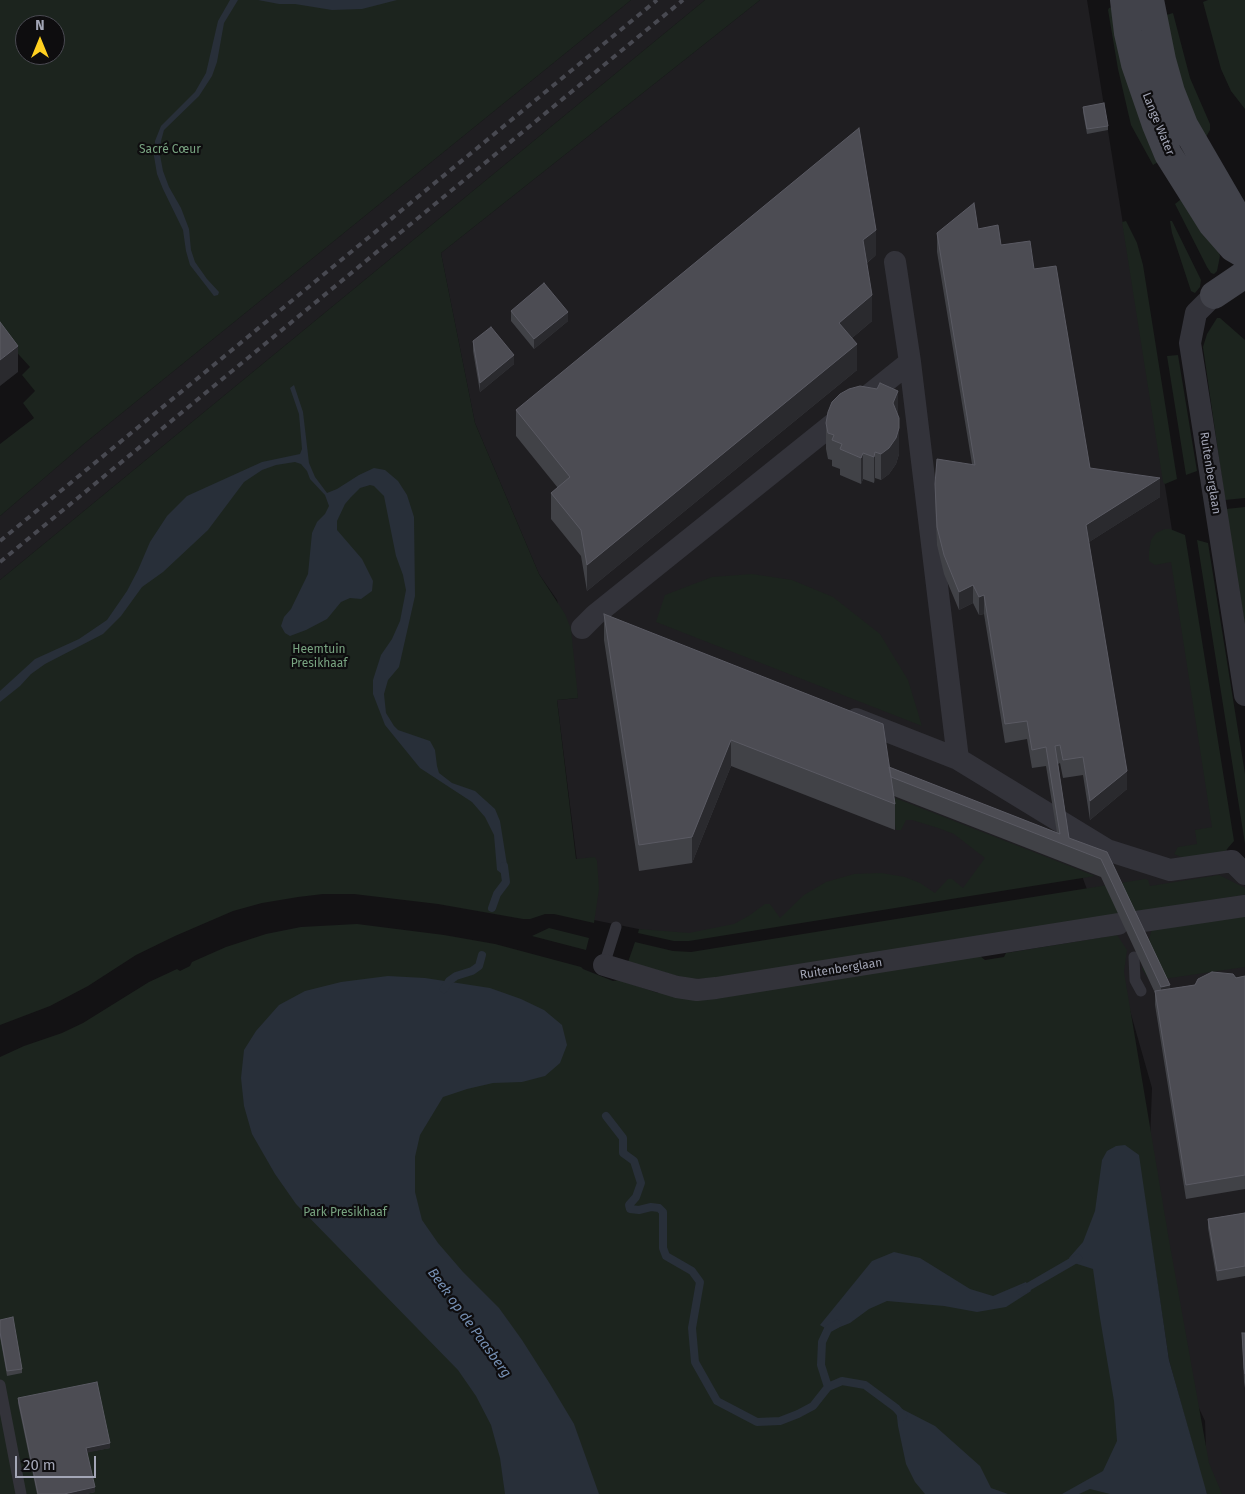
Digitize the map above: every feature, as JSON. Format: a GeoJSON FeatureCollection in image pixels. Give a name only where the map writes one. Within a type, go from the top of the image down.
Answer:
{"type":"FeatureCollection","features":[{"type":"Feature","properties":{"kind":"street","name":"Lange Water"},"geometry":{"type":"LineString","coordinates":[[1137,1],[1162,60],[1184,124],[1245,230]]}},
{"type":"Feature","properties":{"kind":"street","name":"Lange Water"},"geometry":{"type":"LineString","coordinates":[[1137,1],[1135,64],[1168,154],[1212,224],[1233,248],[1245,255]]}},
{"type":"Feature","properties":{"kind":"street"},"geometry":{"type":"LineString","coordinates":[[895,262],[910,362],[958,759]]}},
{"type":"Feature","properties":{"kind":"street","name":"Ruitenberglaan"},"geometry":{"type":"LineString","coordinates":[[1245,274],[1214,295],[1196,313],[1190,343],[1245,695]]}},
{"type":"Feature","properties":{"kind":"street"},"geometry":{"type":"LineString","coordinates":[[597,622],[910,362]]}},
{"type":"Feature","properties":{"kind":"street"},"geometry":{"type":"LineString","coordinates":[[840,712],[958,759],[1107,850],[1170,870],[1232,862],[1245,874]]}},
{"type":"Feature","properties":{"kind":"street","name":"Ruitenberglaan"},"geometry":{"type":"LineString","coordinates":[[604,965],[677,987],[697,990],[1245,906]]}},
{"type":"Feature","properties":{"kind":"lane","name":"Ruitenberglaan"},"geometry":{"type":"LineString","coordinates":[[604,965],[616,927]]}},
{"type":"Feature","properties":{"kind":"lane"},"geometry":{"type":"LineString","coordinates":[[1134,957],[1135,980],[1141,992]]}},
{"type":"Feature","properties":{"kind":"lane"},"geometry":{"type":"LineString","coordinates":[[0,1385],[5,1436],[21,1494]]}},
{"type":"Feature","properties":{"kind":"shaded area"},"geometry":{"type":"Polygon","coordinates":[[[631,0],[705,0],[0,580],[0,516],[85,443],[631,0]]]}},
{"type":"Feature","properties":{"kind":"shaded area"},"geometry":{"type":"Polygon","coordinates":[[[760,0],[1087,0],[1219,835],[1245,886],[1245,1494],[1214,1494],[1207,1480],[1205,1421],[1175,1358],[1150,1141],[1152,1088],[1123,986],[1082,876],[688,939],[584,918],[557,700],[578,698],[557,600],[539,574],[475,423],[441,253],[760,0]]]}},
{"type":"Feature","properties":{"kind":"green space","name":"Sacré Cœur"},"geometry":{"type":"Polygon","coordinates":[[[0,0],[631,0],[85,443],[0,516],[0,444],[34,418],[23,403],[35,391],[22,375],[30,367],[0,334],[0,0]]]}},
{"type":"Feature","properties":{"kind":"green space","name":"Heemtuin Presikhaaf"},"geometry":{"type":"Polygon","coordinates":[[[705,0],[760,0],[441,253],[475,423],[539,574],[565,614],[571,629],[578,698],[557,700],[576,859],[595,857],[597,861],[599,889],[594,923],[554,914],[523,919],[438,904],[354,894],[323,894],[262,903],[233,911],[175,936],[136,955],[88,986],[50,1006],[0,1025],[0,580],[705,0]]]}},
{"type":"Feature","properties":{"kind":"green space"},"geometry":{"type":"Polygon","coordinates":[[[1208,0],[1245,0],[1245,109],[1231,91],[1221,69],[1203,2],[1208,0]]]}},
{"type":"Feature","properties":{"kind":"green space"},"geometry":{"type":"Polygon","coordinates":[[[1116,6],[1163,159],[1153,165],[1131,125],[1118,69],[1108,10],[1116,6]]]}},
{"type":"Feature","properties":{"kind":"green space"},"geometry":{"type":"Polygon","coordinates":[[[1173,13],[1190,78],[1210,124],[1210,130],[1206,137],[1199,140],[1160,17],[1173,13]]]}},
{"type":"Feature","properties":{"kind":"green space"},"geometry":{"type":"Polygon","coordinates":[[[1185,196],[1218,249],[1220,256],[1217,271],[1214,274],[1207,267],[1175,204],[1185,196]]]}},
{"type":"Feature","properties":{"kind":"green space"},"geometry":{"type":"Polygon","coordinates":[[[1126,221],[1137,243],[1143,265],[1177,479],[1165,484],[1163,482],[1122,222],[1126,221]]]}},
{"type":"Feature","properties":{"kind":"green space"},"geometry":{"type":"Polygon","coordinates":[[[1170,221],[1172,221],[1201,280],[1200,287],[1195,293],[1191,291],[1172,233],[1170,221]]]}},
{"type":"Feature","properties":{"kind":"green space"},"geometry":{"type":"Polygon","coordinates":[[[1217,318],[1220,318],[1245,340],[1245,498],[1225,500],[1203,347],[1207,334],[1217,318]]]}},
{"type":"Feature","properties":{"kind":"green space"},"geometry":{"type":"Polygon","coordinates":[[[1178,355],[1197,471],[1186,475],[1167,356],[1178,355]]]}},
{"type":"Feature","properties":{"kind":"green space"},"geometry":{"type":"Polygon","coordinates":[[[1245,507],[1245,627],[1226,509],[1245,507]]]}},
{"type":"Feature","properties":{"kind":"green space"},"geometry":{"type":"Polygon","coordinates":[[[1165,529],[1185,535],[1234,841],[1221,856],[1191,861],[1174,854],[1178,847],[1197,844],[1195,830],[1212,827],[1171,562],[1155,565],[1149,561],[1151,540],[1156,533],[1165,529]]]}},
{"type":"Feature","properties":{"kind":"green space"},"geometry":{"type":"Polygon","coordinates":[[[1197,540],[1208,543],[1245,774],[1245,844],[1197,540]]]}},
{"type":"Feature","properties":{"kind":"green space"},"geometry":{"type":"Polygon","coordinates":[[[752,574],[792,580],[833,597],[880,634],[908,680],[922,726],[656,622],[665,595],[712,577],[752,574]]]}},
{"type":"Feature","properties":{"kind":"green space"},"geometry":{"type":"Polygon","coordinates":[[[890,796],[1095,876],[689,941],[674,941],[638,933],[639,929],[689,933],[734,924],[765,904],[770,904],[780,918],[804,895],[826,882],[854,874],[881,873],[905,877],[920,883],[935,893],[948,879],[952,879],[963,888],[985,858],[954,834],[938,828],[906,820],[901,830],[896,830],[890,796]]]}},
{"type":"Feature","properties":{"kind":"green space"},"geometry":{"type":"Polygon","coordinates":[[[1219,875],[1245,888],[1245,894],[721,978],[688,979],[628,962],[635,942],[673,951],[691,952],[1145,879],[1148,880],[1150,886],[1219,875]]]}},
{"type":"Feature","properties":{"kind":"green space"},"geometry":{"type":"Polygon","coordinates":[[[1245,916],[1245,967],[1150,981],[1142,969],[1152,928],[1245,916]]]}},
{"type":"Feature","properties":{"kind":"green space","name":"Park Presikhaaf"},"geometry":{"type":"Polygon","coordinates":[[[357,924],[444,935],[495,944],[581,967],[613,981],[619,980],[658,993],[980,956],[985,960],[1004,957],[1006,953],[1117,935],[1127,950],[1124,972],[1169,1240],[1209,1463],[1222,1494],[1207,1494],[1169,1360],[1138,1155],[1140,1264],[1196,1494],[0,1494],[0,1057],[83,1023],[149,982],[177,969],[180,971],[190,966],[192,962],[226,947],[266,934],[301,927],[357,924]]]}},
{"type":"Feature","properties":{"kind":"green space"},"geometry":{"type":"Polygon","coordinates":[[[549,928],[589,938],[586,950],[532,936],[549,928]]]}},
{"type":"Feature","properties":{"kind":"water"},"geometry":{"type":"Polygon","coordinates":[[[230,0],[238,0],[224,23],[217,62],[212,76],[199,96],[164,130],[160,155],[169,187],[181,208],[189,229],[191,250],[195,262],[219,292],[218,295],[214,296],[190,265],[183,230],[157,174],[154,156],[155,141],[161,126],[195,92],[206,73],[218,21],[230,0]]]}},
{"type":"Feature","properties":{"kind":"water"},"geometry":{"type":"Polygon","coordinates":[[[258,0],[397,0],[362,9],[332,10],[258,0]]]}},
{"type":"Feature","properties":{"kind":"water"},"geometry":{"type":"Polygon","coordinates":[[[294,385],[303,412],[309,463],[315,477],[327,493],[374,468],[385,470],[398,481],[407,495],[414,517],[415,596],[399,667],[388,680],[384,694],[386,713],[398,730],[430,741],[435,750],[439,773],[452,783],[475,791],[495,809],[500,821],[508,871],[506,875],[497,870],[494,835],[485,817],[472,802],[420,768],[385,725],[373,694],[373,680],[381,655],[392,639],[400,621],[406,590],[396,556],[384,496],[374,486],[370,485],[360,488],[345,504],[337,521],[337,530],[362,559],[373,581],[372,591],[361,599],[350,598],[341,602],[327,619],[290,636],[285,633],[281,626],[308,574],[312,533],[317,522],[325,514],[329,506],[325,495],[310,479],[307,471],[301,464],[295,462],[276,465],[262,470],[244,482],[208,530],[163,572],[142,587],[121,616],[103,634],[45,664],[0,702],[0,691],[35,659],[79,639],[107,620],[127,591],[150,542],[167,516],[187,496],[262,462],[300,454],[302,449],[299,414],[290,388],[294,385]]]}},
{"type":"Feature","properties":{"kind":"water"},"geometry":{"type":"Polygon","coordinates":[[[388,976],[425,978],[490,988],[521,999],[544,1010],[562,1025],[567,1045],[560,1063],[545,1076],[522,1082],[493,1083],[443,1097],[420,1135],[415,1157],[415,1192],[422,1220],[438,1243],[463,1272],[499,1308],[550,1384],[574,1424],[599,1494],[505,1494],[500,1458],[491,1425],[476,1396],[458,1370],[296,1204],[275,1174],[252,1134],[244,1106],[241,1078],[244,1050],[256,1031],[279,1005],[305,991],[341,982],[388,976]]]}},
{"type":"Feature","properties":{"kind":"water"},"geometry":{"type":"Polygon","coordinates":[[[1125,1145],[1139,1155],[1169,1360],[1207,1494],[1110,1494],[1090,1489],[1079,1494],[1062,1494],[1103,1471],[1117,1441],[1114,1401],[1093,1269],[1071,1262],[1069,1258],[1083,1242],[1095,1211],[1102,1160],[1107,1151],[1116,1146],[1125,1145]]]}},
{"type":"Feature","properties":{"kind":"water"},"geometry":{"type":"Polygon","coordinates":[[[894,1252],[920,1258],[970,1289],[993,1296],[1026,1282],[1031,1291],[1006,1307],[977,1312],[944,1306],[887,1301],[869,1309],[850,1323],[830,1331],[820,1325],[872,1261],[894,1252]]]}},
{"type":"Feature","properties":{"kind":"water"},"geometry":{"type":"Polygon","coordinates":[[[896,1408],[902,1409],[935,1426],[980,1466],[991,1488],[1008,1494],[925,1494],[915,1482],[906,1464],[896,1408]]]}},
{"type":"Feature","properties":{"kind":"building"},"geometry":{"type":"Polygon","coordinates":[[[1104,103],[1108,126],[1087,129],[1083,107],[1104,103]]]}},
{"type":"Feature","properties":{"kind":"building"},"geometry":{"type":"Polygon","coordinates":[[[859,128],[876,230],[863,240],[872,295],[839,323],[857,344],[587,565],[581,530],[551,493],[570,477],[516,410],[859,128]]]}},
{"type":"Feature","properties":{"kind":"building"},"geometry":{"type":"Polygon","coordinates":[[[974,203],[978,229],[998,225],[1001,245],[1030,241],[1034,269],[1056,266],[1090,468],[1160,478],[1086,525],[1127,771],[1090,801],[1083,757],[1063,760],[1060,745],[1055,746],[1069,838],[1107,852],[1170,985],[1161,987],[1101,859],[891,777],[889,767],[1060,834],[1046,747],[1032,750],[1027,721],[1005,724],[984,595],[979,597],[973,585],[959,592],[944,555],[937,527],[935,484],[937,459],[975,465],[937,233],[974,203]]]}},
{"type":"Feature","properties":{"kind":"building"},"geometry":{"type":"Polygon","coordinates":[[[544,283],[568,312],[534,339],[511,311],[544,283]]]}},
{"type":"Feature","properties":{"kind":"building"},"geometry":{"type":"Polygon","coordinates":[[[0,322],[18,346],[0,360],[0,322]]]}},
{"type":"Feature","properties":{"kind":"building"},"geometry":{"type":"Polygon","coordinates":[[[491,327],[514,355],[480,383],[473,341],[491,327]]]}},
{"type":"Feature","properties":{"kind":"building"},"geometry":{"type":"Polygon","coordinates":[[[880,383],[898,391],[893,403],[899,418],[899,428],[896,438],[889,448],[881,454],[875,452],[874,457],[863,453],[861,458],[840,449],[842,444],[832,440],[834,435],[828,433],[826,423],[828,412],[832,402],[840,394],[860,386],[877,389],[880,383]]]}},
{"type":"Feature","properties":{"kind":"building"},"geometry":{"type":"Polygon","coordinates":[[[604,614],[883,724],[895,804],[731,740],[692,837],[639,845],[604,614]]]}},
{"type":"Feature","properties":{"kind":"building"},"geometry":{"type":"Polygon","coordinates":[[[1212,972],[1233,974],[1236,978],[1245,976],[1245,1175],[1186,1185],[1155,991],[1195,985],[1198,979],[1212,972]]]}},
{"type":"Feature","properties":{"kind":"building"},"geometry":{"type":"Polygon","coordinates":[[[1245,1213],[1245,1266],[1217,1271],[1208,1219],[1245,1213]]]}},
{"type":"Feature","properties":{"kind":"building"},"geometry":{"type":"Polygon","coordinates":[[[13,1317],[22,1369],[7,1371],[0,1332],[0,1320],[13,1317]]]}},
{"type":"Feature","properties":{"kind":"building"},"geometry":{"type":"Polygon","coordinates":[[[1242,1333],[1245,1333],[1245,1374],[1244,1368],[1242,1333]]]}},
{"type":"Feature","properties":{"kind":"building"},"geometry":{"type":"Polygon","coordinates":[[[97,1382],[110,1443],[86,1448],[95,1487],[64,1494],[38,1494],[18,1398],[97,1382]]]}},
{"type":"Feature","properties":{"kind":"waterway","name":"Beek op de Paasberg"},"geometry":{"type":"LineString","coordinates":[[492,908],[497,894],[506,882],[504,866]]}},
{"type":"Feature","properties":{"kind":"waterway","name":"Beek op de Paasberg"},"geometry":{"type":"LineString","coordinates":[[444,989],[449,981],[456,976],[472,971],[479,966],[482,955]]}},
{"type":"Feature","properties":{"kind":"waterway"},"geometry":{"type":"LineString","coordinates":[[606,1116],[623,1138],[623,1153],[634,1161],[641,1183],[636,1197],[629,1205],[630,1209],[639,1210],[651,1207],[659,1208],[663,1212],[663,1248],[666,1256],[692,1271],[700,1282],[692,1328],[695,1362],[717,1401],[757,1422],[780,1421],[813,1406],[828,1387],[821,1365],[822,1342],[828,1329],[837,1324]]}},
{"type":"Feature","properties":{"kind":"waterway"},"geometry":{"type":"LineString","coordinates":[[1021,1291],[1078,1258]]}},
{"type":"Feature","properties":{"kind":"waterway"},"geometry":{"type":"LineString","coordinates":[[828,1387],[842,1381],[865,1385],[896,1408],[903,1416]]}},
{"type":"Feature","properties":{"kind":"railway"},"geometry":{"type":"LineString","coordinates":[[0,541],[657,0]]}},
{"type":"Feature","properties":{"kind":"railway"},"geometry":{"type":"LineString","coordinates":[[0,562],[683,0]]}}]}
